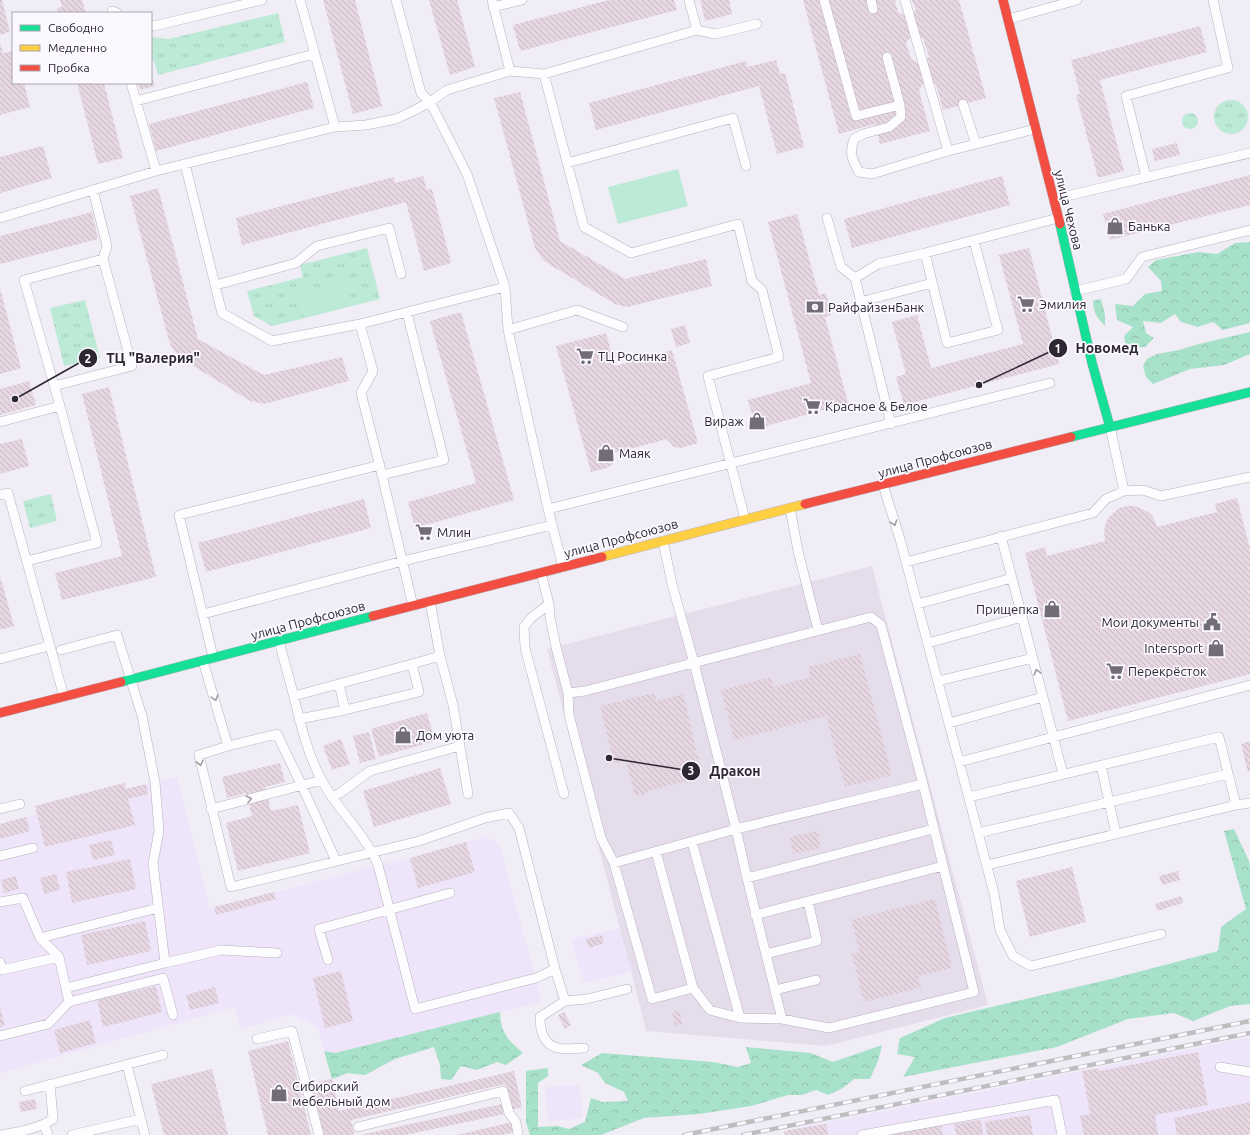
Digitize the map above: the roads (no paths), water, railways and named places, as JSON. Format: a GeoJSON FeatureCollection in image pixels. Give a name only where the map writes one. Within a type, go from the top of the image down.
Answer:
{"type":"FeatureCollection","features":[{"type":"Feature","properties":{"kind":"main road","name":"улица Чехова"},"geometry":{"type":"LineString","coordinates":[[1003,0],[1009,19],[1035,129],[1054,199],[1075,291],[1110,427]]}},
{"type":"Feature","properties":{"kind":"main road","name":"улица Профсоюзов"},"geometry":{"type":"LineString","coordinates":[[0,713],[745,519],[1250,392]]}},
{"type":"Feature","properties":{"kind":"lane"},"geometry":{"type":"LineString","coordinates":[[152,25],[262,0]]}},
{"type":"Feature","properties":{"kind":"lane"},"geometry":{"type":"LineString","coordinates":[[300,0],[335,127]]}},
{"type":"Feature","properties":{"kind":"lane"},"geometry":{"type":"LineString","coordinates":[[396,0],[421,92],[430,102],[467,174],[505,287],[508,330],[548,509],[563,567]]}},
{"type":"Feature","properties":{"kind":"lane"},"geometry":{"type":"LineString","coordinates":[[510,71],[493,4],[522,0]]}},
{"type":"Feature","properties":{"kind":"lane"},"geometry":{"type":"LineString","coordinates":[[689,0],[697,30]]}},
{"type":"Feature","properties":{"kind":"lane"},"geometry":{"type":"LineString","coordinates":[[824,0],[856,116],[900,105]]}},
{"type":"Feature","properties":{"kind":"lane"},"geometry":{"type":"LineString","coordinates":[[905,0],[948,151]]}},
{"type":"Feature","properties":{"kind":"lane"},"geometry":{"type":"LineString","coordinates":[[1009,19],[1077,0]]}},
{"type":"Feature","properties":{"kind":"lane"},"geometry":{"type":"LineString","coordinates":[[1146,177],[1126,96],[1228,68],[1213,0]]}},
{"type":"Feature","properties":{"kind":"lane"},"geometry":{"type":"LineString","coordinates":[[0,218],[156,171],[335,127],[366,125],[396,119],[430,102],[447,90],[510,71],[544,74],[697,30],[715,34],[757,24]]}},
{"type":"Feature","properties":{"kind":"lane"},"geometry":{"type":"LineString","coordinates":[[136,101],[314,54]]}},
{"type":"Feature","properties":{"kind":"lane"},"geometry":{"type":"LineString","coordinates":[[887,57],[900,105],[901,117],[888,127],[863,134],[854,139],[850,148],[854,163],[859,172],[872,174],[948,151],[1035,129]]}},
{"type":"Feature","properties":{"kind":"lane"},"geometry":{"type":"LineString","coordinates":[[544,74],[584,227],[631,253],[738,224],[752,281],[762,290],[779,357],[708,376],[745,519]]}},
{"type":"Feature","properties":{"kind":"lane"},"geometry":{"type":"LineString","coordinates":[[131,84],[156,171]]}},
{"type":"Feature","properties":{"kind":"lane"},"geometry":{"type":"LineString","coordinates":[[963,104],[976,144]]}},
{"type":"Feature","properties":{"kind":"lane"},"geometry":{"type":"LineString","coordinates":[[567,163],[733,118],[746,166]]}},
{"type":"Feature","properties":{"kind":"lane"},"geometry":{"type":"LineString","coordinates":[[1054,199],[1250,153]]}},
{"type":"Feature","properties":{"kind":"lane"},"geometry":{"type":"LineString","coordinates":[[185,164],[222,312],[272,341],[360,324],[505,287]]}},
{"type":"Feature","properties":{"kind":"lane"},"geometry":{"type":"LineString","coordinates":[[54,386],[132,366],[103,259],[107,246],[93,190]]}},
{"type":"Feature","properties":{"kind":"lane"},"geometry":{"type":"LineString","coordinates":[[827,218],[841,267],[854,278],[891,424]]}},
{"type":"Feature","properties":{"kind":"lane"},"geometry":{"type":"LineString","coordinates":[[854,278],[878,264],[974,241],[1058,218]]}},
{"type":"Feature","properties":{"kind":"lane"},"geometry":{"type":"LineString","coordinates":[[216,285],[296,263],[317,246],[389,228],[401,274]]}},
{"type":"Feature","properties":{"kind":"lane"},"geometry":{"type":"LineString","coordinates":[[1075,291],[1126,279],[1142,257],[1250,230]]}},
{"type":"Feature","properties":{"kind":"lane"},"geometry":{"type":"LineString","coordinates":[[925,253],[947,343],[998,330],[974,241]]}},
{"type":"Feature","properties":{"kind":"lane"},"geometry":{"type":"LineString","coordinates":[[27,561],[97,544],[24,280],[103,259]]}},
{"type":"Feature","properties":{"kind":"lane"},"geometry":{"type":"LineString","coordinates":[[860,302],[932,283]]}},
{"type":"Feature","properties":{"kind":"lane"},"geometry":{"type":"LineString","coordinates":[[508,330],[577,310],[623,327]]}},
{"type":"Feature","properties":{"kind":"lane"},"geometry":{"type":"LineString","coordinates":[[382,475],[444,460],[407,313]]}},
{"type":"Feature","properties":{"kind":"lane"},"geometry":{"type":"LineString","coordinates":[[360,324],[372,371],[361,393],[380,464],[413,606]]}},
{"type":"Feature","properties":{"kind":"lane"},"geometry":{"type":"LineString","coordinates":[[548,509],[1050,383]]}},
{"type":"Feature","properties":{"kind":"lane"},"geometry":{"type":"LineString","coordinates":[[0,422],[60,406]]}},
{"type":"Feature","properties":{"kind":"lane"},"geometry":{"type":"LineString","coordinates":[[1110,427],[1124,491]]}},
{"type":"Feature","properties":{"kind":"lane"},"geometry":{"type":"LineString","coordinates":[[214,658],[179,515],[380,464]]}},
{"type":"Feature","properties":{"kind":"lane"},"geometry":{"type":"LineString","coordinates":[[906,562],[1093,513],[1106,499],[1124,491],[1142,490],[1162,496],[1250,477]]}},
{"type":"Feature","properties":{"kind":"lane"},"geometry":{"type":"LineString","coordinates":[[883,485],[918,604],[994,892],[1000,930],[1013,956],[1030,966],[1161,934]]}},
{"type":"Feature","properties":{"kind":"lane"},"geometry":{"type":"LineString","coordinates":[[0,495],[8,493],[64,697]]}},
{"type":"Feature","properties":{"kind":"lane"},"geometry":{"type":"LineString","coordinates":[[790,508],[798,551],[818,630]]}},
{"type":"Feature","properties":{"kind":"lane"},"geometry":{"type":"LineString","coordinates":[[203,614],[402,561],[552,525]]}},
{"type":"Feature","properties":{"kind":"lane"},"geometry":{"type":"LineString","coordinates":[[1001,536],[1063,774]]}},
{"type":"Feature","properties":{"kind":"lane"},"geometry":{"type":"LineString","coordinates":[[663,541],[677,603],[694,663],[736,830],[755,915],[782,1019]]}},
{"type":"Feature","properties":{"kind":"lane"},"geometry":{"type":"LineString","coordinates":[[541,573],[549,604],[556,647],[568,694],[569,715],[601,838],[614,863],[652,999],[693,988]]}},
{"type":"Feature","properties":{"kind":"lane"},"geometry":{"type":"LineString","coordinates":[[918,604],[1012,578]]}},
{"type":"Feature","properties":{"kind":"lane"},"geometry":{"type":"LineString","coordinates":[[430,601],[440,656],[453,705],[468,794]]}},
{"type":"Feature","properties":{"kind":"lane"},"geometry":{"type":"LineString","coordinates":[[549,604],[531,618],[524,627],[525,648],[564,794]]}},
{"type":"Feature","properties":{"kind":"lane"},"geometry":{"type":"LineString","coordinates":[[568,694],[585,691],[872,617],[881,624],[974,992],[829,1028],[782,1019],[740,1018],[710,1010],[693,988],[656,852]]}},
{"type":"Feature","properties":{"kind":"lane"},"geometry":{"type":"LineString","coordinates":[[928,643],[1022,617]]}},
{"type":"Feature","properties":{"kind":"lane"},"geometry":{"type":"LineString","coordinates":[[60,650],[117,635],[142,716],[155,782],[159,831],[153,862],[165,963]]}},
{"type":"Feature","properties":{"kind":"lane"},"geometry":{"type":"LineString","coordinates":[[280,641],[307,746],[322,780],[332,797],[373,853],[378,865],[415,1009],[536,978],[555,970]]}},
{"type":"Feature","properties":{"kind":"lane"},"geometry":{"type":"LineString","coordinates":[[0,659],[50,646]]}},
{"type":"Feature","properties":{"kind":"lane"},"geometry":{"type":"LineString","coordinates":[[294,696],[440,656]]}},
{"type":"Feature","properties":{"kind":"lane"},"geometry":{"type":"LineString","coordinates":[[938,681],[1033,658]]}},
{"type":"Feature","properties":{"kind":"lane"},"geometry":{"type":"LineString","coordinates":[[203,660],[228,746]]}},
{"type":"Feature","properties":{"kind":"lane"},"geometry":{"type":"LineString","coordinates":[[299,719],[345,710],[419,692],[412,664]]}},
{"type":"Feature","properties":{"kind":"lane"},"geometry":{"type":"LineString","coordinates":[[339,684],[345,710]]}},
{"type":"Feature","properties":{"kind":"lane"},"geometry":{"type":"LineString","coordinates":[[959,762],[1250,685]]}},
{"type":"Feature","properties":{"kind":"lane"},"geometry":{"type":"LineString","coordinates":[[949,723],[1043,697]]}},
{"type":"Feature","properties":{"kind":"lane"},"geometry":{"type":"LineString","coordinates":[[336,861],[277,734],[228,746],[198,756],[231,887],[419,841],[485,818],[509,813],[519,828],[555,970],[565,1001]]}},
{"type":"Feature","properties":{"kind":"lane"},"geometry":{"type":"LineString","coordinates":[[969,797],[1219,737],[1236,805]]}},
{"type":"Feature","properties":{"kind":"lane"},"geometry":{"type":"LineString","coordinates":[[332,797],[340,793],[370,771],[460,746]]}},
{"type":"Feature","properties":{"kind":"lane"},"geometry":{"type":"LineString","coordinates":[[1101,765],[1116,834]]}},
{"type":"Feature","properties":{"kind":"lane"},"geometry":{"type":"LineString","coordinates":[[978,833],[1228,774]]}},
{"type":"Feature","properties":{"kind":"lane"},"geometry":{"type":"LineString","coordinates":[[211,809],[322,780]]}},
{"type":"Feature","properties":{"kind":"lane"},"geometry":{"type":"LineString","coordinates":[[614,863],[736,830],[922,784]]}},
{"type":"Feature","properties":{"kind":"lane"},"geometry":{"type":"LineString","coordinates":[[986,865],[1236,805],[1250,803]]}},
{"type":"Feature","properties":{"kind":"lane"},"geometry":{"type":"LineString","coordinates":[[0,809],[20,804]]}},
{"type":"Feature","properties":{"kind":"lane"},"geometry":{"type":"LineString","coordinates":[[746,878],[933,829]]}},
{"type":"Feature","properties":{"kind":"lane"},"geometry":{"type":"LineString","coordinates":[[692,842],[740,1018]]}},
{"type":"Feature","properties":{"kind":"lane"},"geometry":{"type":"LineString","coordinates":[[0,856],[33,848]]}},
{"type":"Feature","properties":{"kind":"lane"},"geometry":{"type":"LineString","coordinates":[[755,915],[943,866]]}},
{"type":"Feature","properties":{"kind":"lane"},"geometry":{"type":"LineString","coordinates":[[328,960],[319,929],[450,893]]}},
{"type":"Feature","properties":{"kind":"lane"},"geometry":{"type":"LineString","coordinates":[[0,902],[23,898],[40,938],[59,957],[69,1002]]}},
{"type":"Feature","properties":{"kind":"lane"},"geometry":{"type":"LineString","coordinates":[[766,954],[817,941],[808,901]]}},
{"type":"Feature","properties":{"kind":"lane"},"geometry":{"type":"LineString","coordinates":[[40,938],[158,908]]}},
{"type":"Feature","properties":{"kind":"lane"},"geometry":{"type":"LineString","coordinates":[[66,988],[221,950],[277,953]]}},
{"type":"Feature","properties":{"kind":"lane"},"geometry":{"type":"LineString","coordinates":[[0,962],[2,970],[59,957]]}},
{"type":"Feature","properties":{"kind":"lane"},"geometry":{"type":"LineString","coordinates":[[0,1036],[48,1024],[69,1002],[163,978],[173,1015]]}},
{"type":"Feature","properties":{"kind":"lane"},"geometry":{"type":"LineString","coordinates":[[775,990],[816,980]]}},
{"type":"Feature","properties":{"kind":"lane"},"geometry":{"type":"LineString","coordinates":[[584,1048],[557,1048],[546,1041],[540,1029],[540,1017],[565,1001],[587,1000],[627,989]]}},
{"type":"Feature","properties":{"kind":"lane"},"geometry":{"type":"LineString","coordinates":[[257,1039],[292,1031],[319,1135]]}},
{"type":"Feature","properties":{"kind":"lane"},"geometry":{"type":"LineString","coordinates":[[25,1091],[163,1055]]}},
{"type":"Feature","properties":{"kind":"lane"},"geometry":{"type":"LineString","coordinates":[[127,1064],[145,1135]]}},
{"type":"Feature","properties":{"kind":"lane"},"geometry":{"type":"LineString","coordinates":[[1220,1067],[1250,1072]]}},
{"type":"Feature","properties":{"kind":"lane"},"geometry":{"type":"LineString","coordinates":[[0,1134],[16,1132],[44,1125],[53,1119],[50,1084]]}},
{"type":"Feature","properties":{"kind":"lane"},"geometry":{"type":"LineString","coordinates":[[358,1127],[503,1091],[509,1114],[516,1122],[518,1135]]}},
{"type":"Feature","properties":{"kind":"lane"},"geometry":{"type":"LineString","coordinates":[[862,1135],[1055,1100],[1062,1135]]}},
{"type":"Feature","properties":{"kind":"lane"},"geometry":{"type":"LineString","coordinates":[[72,1135],[141,1119]]}},
{"type":"Feature","properties":{"kind":"lane"},"geometry":{"type":"LineString","coordinates":[[44,1125],[48,1135]]}},
{"type":"Feature","properties":{"kind":"railway"},"geometry":{"type":"LineString","coordinates":[[684,1135],[1250,1021]]}},
{"type":"Feature","properties":{"kind":"railway"},"geometry":{"type":"LineString","coordinates":[[743,1135],[1250,1033]]}},
{"type":"Feature","properties":{"kind":"place","name":"Банька"},"geometry":{"type":"Point","coordinates":[1115,226]}},
{"type":"Feature","properties":{"kind":"place","name":"Эмилия"},"geometry":{"type":"Point","coordinates":[1026,304]}},
{"type":"Feature","properties":{"kind":"place","name":"РайфайзенБанк"},"geometry":{"type":"Point","coordinates":[815,307]}},
{"type":"Feature","properties":{"kind":"place","name":"ТЦ Росинка"},"geometry":{"type":"Point","coordinates":[585,356]}},
{"type":"Feature","properties":{"kind":"place","name":"Новомед"},"geometry":{"type":"Point","coordinates":[979,385]}},
{"type":"Feature","properties":{"kind":"place","name":"ТЦ \"Валерия\""},"geometry":{"type":"Point","coordinates":[15,399]}},
{"type":"Feature","properties":{"kind":"place","name":"Красное & Белое"},"geometry":{"type":"Point","coordinates":[812,406]}},
{"type":"Feature","properties":{"kind":"place","name":"Вираж"},"geometry":{"type":"Point","coordinates":[757,421]}},
{"type":"Feature","properties":{"kind":"place","name":"Маяк"},"geometry":{"type":"Point","coordinates":[606,453]}},
{"type":"Feature","properties":{"kind":"place","name":"Млин"},"geometry":{"type":"Point","coordinates":[424,532]}},
{"type":"Feature","properties":{"kind":"place","name":"Прищепка"},"geometry":{"type":"Point","coordinates":[1052,609]}},
{"type":"Feature","properties":{"kind":"place","name":"Мои документы"},"geometry":{"type":"Point","coordinates":[1212,622]}},
{"type":"Feature","properties":{"kind":"place","name":"Intersport"},"geometry":{"type":"Point","coordinates":[1216,648]}},
{"type":"Feature","properties":{"kind":"place","name":"Перекрёсток"},"geometry":{"type":"Point","coordinates":[1115,671]}},
{"type":"Feature","properties":{"kind":"place","name":"Дом уюта"},"geometry":{"type":"Point","coordinates":[403,735]}},
{"type":"Feature","properties":{"kind":"place","name":"Дракон"},"geometry":{"type":"Point","coordinates":[609,758]}},
{"type":"Feature","properties":{"kind":"place","name":"Сибирский мебельный дом"},"geometry":{"type":"Point","coordinates":[279,1093]}}]}
